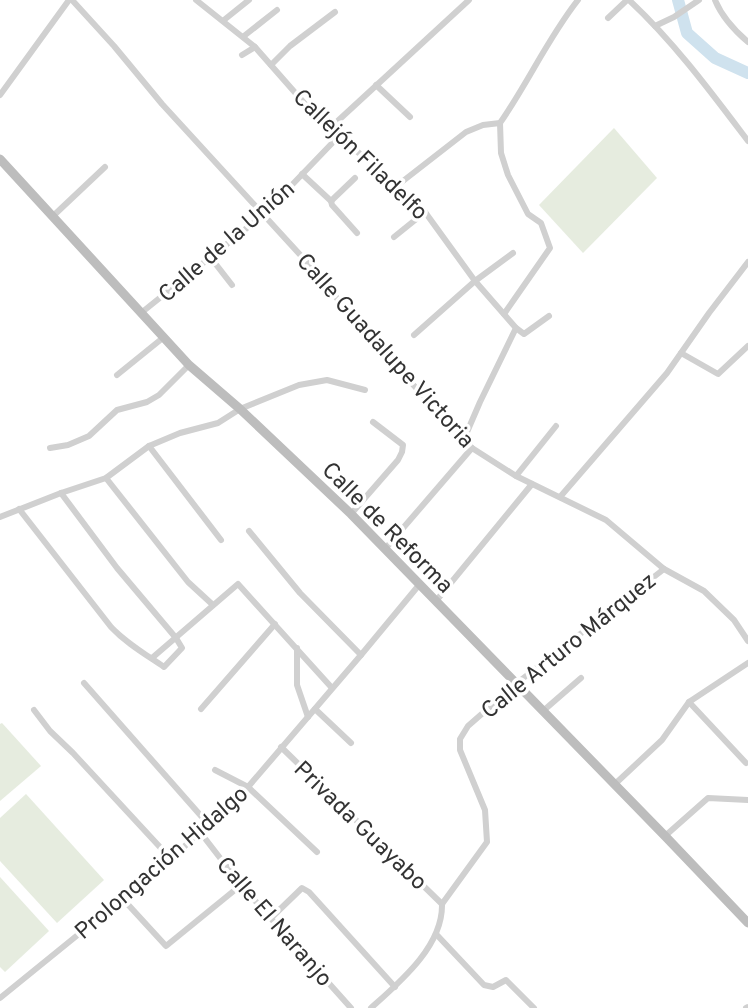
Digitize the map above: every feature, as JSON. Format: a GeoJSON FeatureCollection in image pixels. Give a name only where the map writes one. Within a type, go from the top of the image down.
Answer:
{"type":"FeatureCollection","features":[{"type":"Feature","properties":{"kind":"main road","name":"Calle de Reforma"},"geometry":{"type":"LineString","coordinates":[[0,161],[189,365],[240,409],[351,514],[748,923]]}},
{"type":"Feature","properties":{"kind":"street"},"geometry":{"type":"LineString","coordinates":[[0,94],[70,0]]}},
{"type":"Feature","properties":{"kind":"street","name":"Calle Guadalupe Victoria"},"geometry":{"type":"LineString","coordinates":[[70,0],[114,46],[162,104],[378,347],[472,448],[516,476],[606,520],[664,569],[704,591],[734,620],[748,641]]}},
{"type":"Feature","properties":{"kind":"street","name":"Callejón Filadelfo"},"geometry":{"type":"LineString","coordinates":[[196,0],[256,47],[329,129],[372,163],[394,188],[425,212],[475,281],[516,328],[524,334],[549,316]]}},
{"type":"Feature","properties":{"kind":"street"},"geometry":{"type":"LineString","coordinates":[[224,20],[249,0]]}},
{"type":"Feature","properties":{"kind":"street"},"geometry":{"type":"LineString","coordinates":[[329,129],[468,0]]}},
{"type":"Feature","properties":{"kind":"street"},"geometry":{"type":"LineString","coordinates":[[504,314],[550,248],[541,223],[528,214],[508,175],[501,153],[500,123],[516,101],[545,48],[578,0]]}},
{"type":"Feature","properties":{"kind":"street"},"geometry":{"type":"LineString","coordinates":[[608,18],[628,0],[655,26],[710,90],[748,141]]}},
{"type":"Feature","properties":{"kind":"street"},"geometry":{"type":"LineString","coordinates":[[655,26],[699,0]]}},
{"type":"Feature","properties":{"kind":"street"},"geometry":{"type":"LineString","coordinates":[[715,0],[727,20],[748,42]]}},
{"type":"Feature","properties":{"kind":"street"},"geometry":{"type":"LineString","coordinates":[[244,36],[277,10]]}},
{"type":"Feature","properties":{"kind":"street"},"geometry":{"type":"LineString","coordinates":[[271,65],[290,46],[335,12]]}},
{"type":"Feature","properties":{"kind":"street"},"geometry":{"type":"LineString","coordinates":[[242,55],[256,47]]}},
{"type":"Feature","properties":{"kind":"street"},"geometry":{"type":"LineString","coordinates":[[376,85],[410,117]]}},
{"type":"Feature","properties":{"kind":"street"},"geometry":{"type":"LineString","coordinates":[[394,188],[466,132],[483,124],[500,123]]}},
{"type":"Feature","properties":{"kind":"street","name":"Calle de la Unión"},"geometry":{"type":"LineString","coordinates":[[141,313],[263,215],[338,137]]}},
{"type":"Feature","properties":{"kind":"street"},"geometry":{"type":"LineString","coordinates":[[52,218],[105,167]]}},
{"type":"Feature","properties":{"kind":"street"},"geometry":{"type":"LineString","coordinates":[[302,174],[331,201],[357,233]]}},
{"type":"Feature","properties":{"kind":"street"},"geometry":{"type":"LineString","coordinates":[[331,201],[355,178]]}},
{"type":"Feature","properties":{"kind":"street"},"geometry":{"type":"LineString","coordinates":[[394,237],[425,212]]}},
{"type":"Feature","properties":{"kind":"street"},"geometry":{"type":"LineString","coordinates":[[414,335],[475,281],[513,253]]}},
{"type":"Feature","properties":{"kind":"street"},"geometry":{"type":"LineString","coordinates":[[211,258],[232,285]]}},
{"type":"Feature","properties":{"kind":"street"},"geometry":{"type":"LineString","coordinates":[[561,497],[667,373],[748,262]]}},
{"type":"Feature","properties":{"kind":"street"},"geometry":{"type":"LineString","coordinates":[[464,439],[516,328]]}},
{"type":"Feature","properties":{"kind":"street"},"geometry":{"type":"LineString","coordinates":[[117,375],[164,337]]}},
{"type":"Feature","properties":{"kind":"street"},"geometry":{"type":"LineString","coordinates":[[681,353],[718,374],[748,346]]}},
{"type":"Feature","properties":{"kind":"street"},"geometry":{"type":"LineString","coordinates":[[50,447],[68,445],[89,436],[117,410],[153,399],[189,365]]}},
{"type":"Feature","properties":{"kind":"street"},"geometry":{"type":"LineString","coordinates":[[0,517],[106,478],[149,446],[180,433],[218,423],[240,409],[299,385],[327,380],[365,390]]}},
{"type":"Feature","properties":{"kind":"street"},"geometry":{"type":"LineString","coordinates":[[351,514],[402,452],[403,445],[373,422]]}},
{"type":"Feature","properties":{"kind":"street"},"geometry":{"type":"LineString","coordinates":[[516,476],[556,426]]}},
{"type":"Feature","properties":{"kind":"street"},"geometry":{"type":"LineString","coordinates":[[149,446],[221,540]]}},
{"type":"Feature","properties":{"kind":"street"},"geometry":{"type":"LineString","coordinates":[[385,549],[472,448]]}},
{"type":"Feature","properties":{"kind":"street"},"geometry":{"type":"LineString","coordinates":[[106,478],[188,582],[213,605]]}},
{"type":"Feature","properties":{"kind":"street"},"geometry":{"type":"LineString","coordinates":[[436,601],[532,484]]}},
{"type":"Feature","properties":{"kind":"street"},"geometry":{"type":"LineString","coordinates":[[19,509],[111,627],[126,642],[163,667],[182,648],[61,493]]}},
{"type":"Feature","properties":{"kind":"street"},"geometry":{"type":"LineString","coordinates":[[248,531],[300,593],[361,655]]}},
{"type":"Feature","properties":{"kind":"street","name":"Calle Arturo Márquez"},"geometry":{"type":"LineString","coordinates":[[371,1008],[417,964],[436,934],[442,904],[487,842],[485,810],[460,750],[460,739],[468,726],[517,683],[664,569]]}},
{"type":"Feature","properties":{"kind":"street"},"geometry":{"type":"LineString","coordinates":[[152,658],[238,583],[332,688]]}},
{"type":"Feature","properties":{"kind":"street","name":"Prolongación Hidalgo"},"geometry":{"type":"LineString","coordinates":[[0,998],[172,859],[248,787],[419,585]]}},
{"type":"Feature","properties":{"kind":"street"},"geometry":{"type":"LineString","coordinates":[[201,709],[275,624]]}},
{"type":"Feature","properties":{"kind":"street"},"geometry":{"type":"LineString","coordinates":[[297,648],[298,685],[308,717]]}},
{"type":"Feature","properties":{"kind":"street"},"geometry":{"type":"LineString","coordinates":[[615,784],[662,740],[689,702],[748,663]]}},
{"type":"Feature","properties":{"kind":"street"},"geometry":{"type":"LineString","coordinates":[[543,711],[581,678]]}},
{"type":"Feature","properties":{"kind":"street"},"geometry":{"type":"LineString","coordinates":[[84,683],[209,825]]}},
{"type":"Feature","properties":{"kind":"street"},"geometry":{"type":"LineString","coordinates":[[689,702],[746,763]]}},
{"type":"Feature","properties":{"kind":"street"},"geometry":{"type":"LineString","coordinates":[[315,709],[351,743]]}},
{"type":"Feature","properties":{"kind":"street"},"geometry":{"type":"LineString","coordinates":[[34,710],[50,731],[172,859]]}},
{"type":"Feature","properties":{"kind":"street","name":"Privada Guayabo"},"geometry":{"type":"LineString","coordinates":[[281,747],[442,904]]}},
{"type":"Feature","properties":{"kind":"street"},"geometry":{"type":"LineString","coordinates":[[215,770],[248,787],[317,852]]}},
{"type":"Feature","properties":{"kind":"street"},"geometry":{"type":"LineString","coordinates":[[665,836],[708,798],[748,800]]}},
{"type":"Feature","properties":{"kind":"street","name":"Calle El Naranjo"},"geometry":{"type":"LineString","coordinates":[[200,832],[241,885],[351,1008]]}},
{"type":"Feature","properties":{"kind":"street"},"geometry":{"type":"LineString","coordinates":[[122,898],[166,946],[241,885]]}},
{"type":"Feature","properties":{"kind":"street"},"geometry":{"type":"LineString","coordinates":[[271,918],[302,888],[309,891],[395,987]]}},
{"type":"Feature","properties":{"kind":"street"},"geometry":{"type":"LineString","coordinates":[[436,934],[484,985],[493,987],[506,980],[534,1008]]}},
{"type":"Feature","properties":{"kind":"shaded area"},"geometry":{"type":"Polygon","coordinates":[[[614,128],[657,178],[583,253],[539,205],[614,128]]]}},
{"type":"Feature","properties":{"kind":"shaded area"},"geometry":{"type":"Polygon","coordinates":[[[2,723],[41,766],[0,801],[0,724],[2,723]]]}},
{"type":"Feature","properties":{"kind":"shaded area"},"geometry":{"type":"Polygon","coordinates":[[[26,794],[104,880],[57,923],[0,861],[0,818],[26,794]]]}},
{"type":"Feature","properties":{"kind":"shaded area"},"geometry":{"type":"Polygon","coordinates":[[[0,877],[49,931],[5,972],[0,967],[0,877]]]}},
{"type":"Feature","properties":{"kind":"waterway"},"geometry":{"type":"LineString","coordinates":[[678,0],[687,33],[715,58],[748,73]]}}]}
